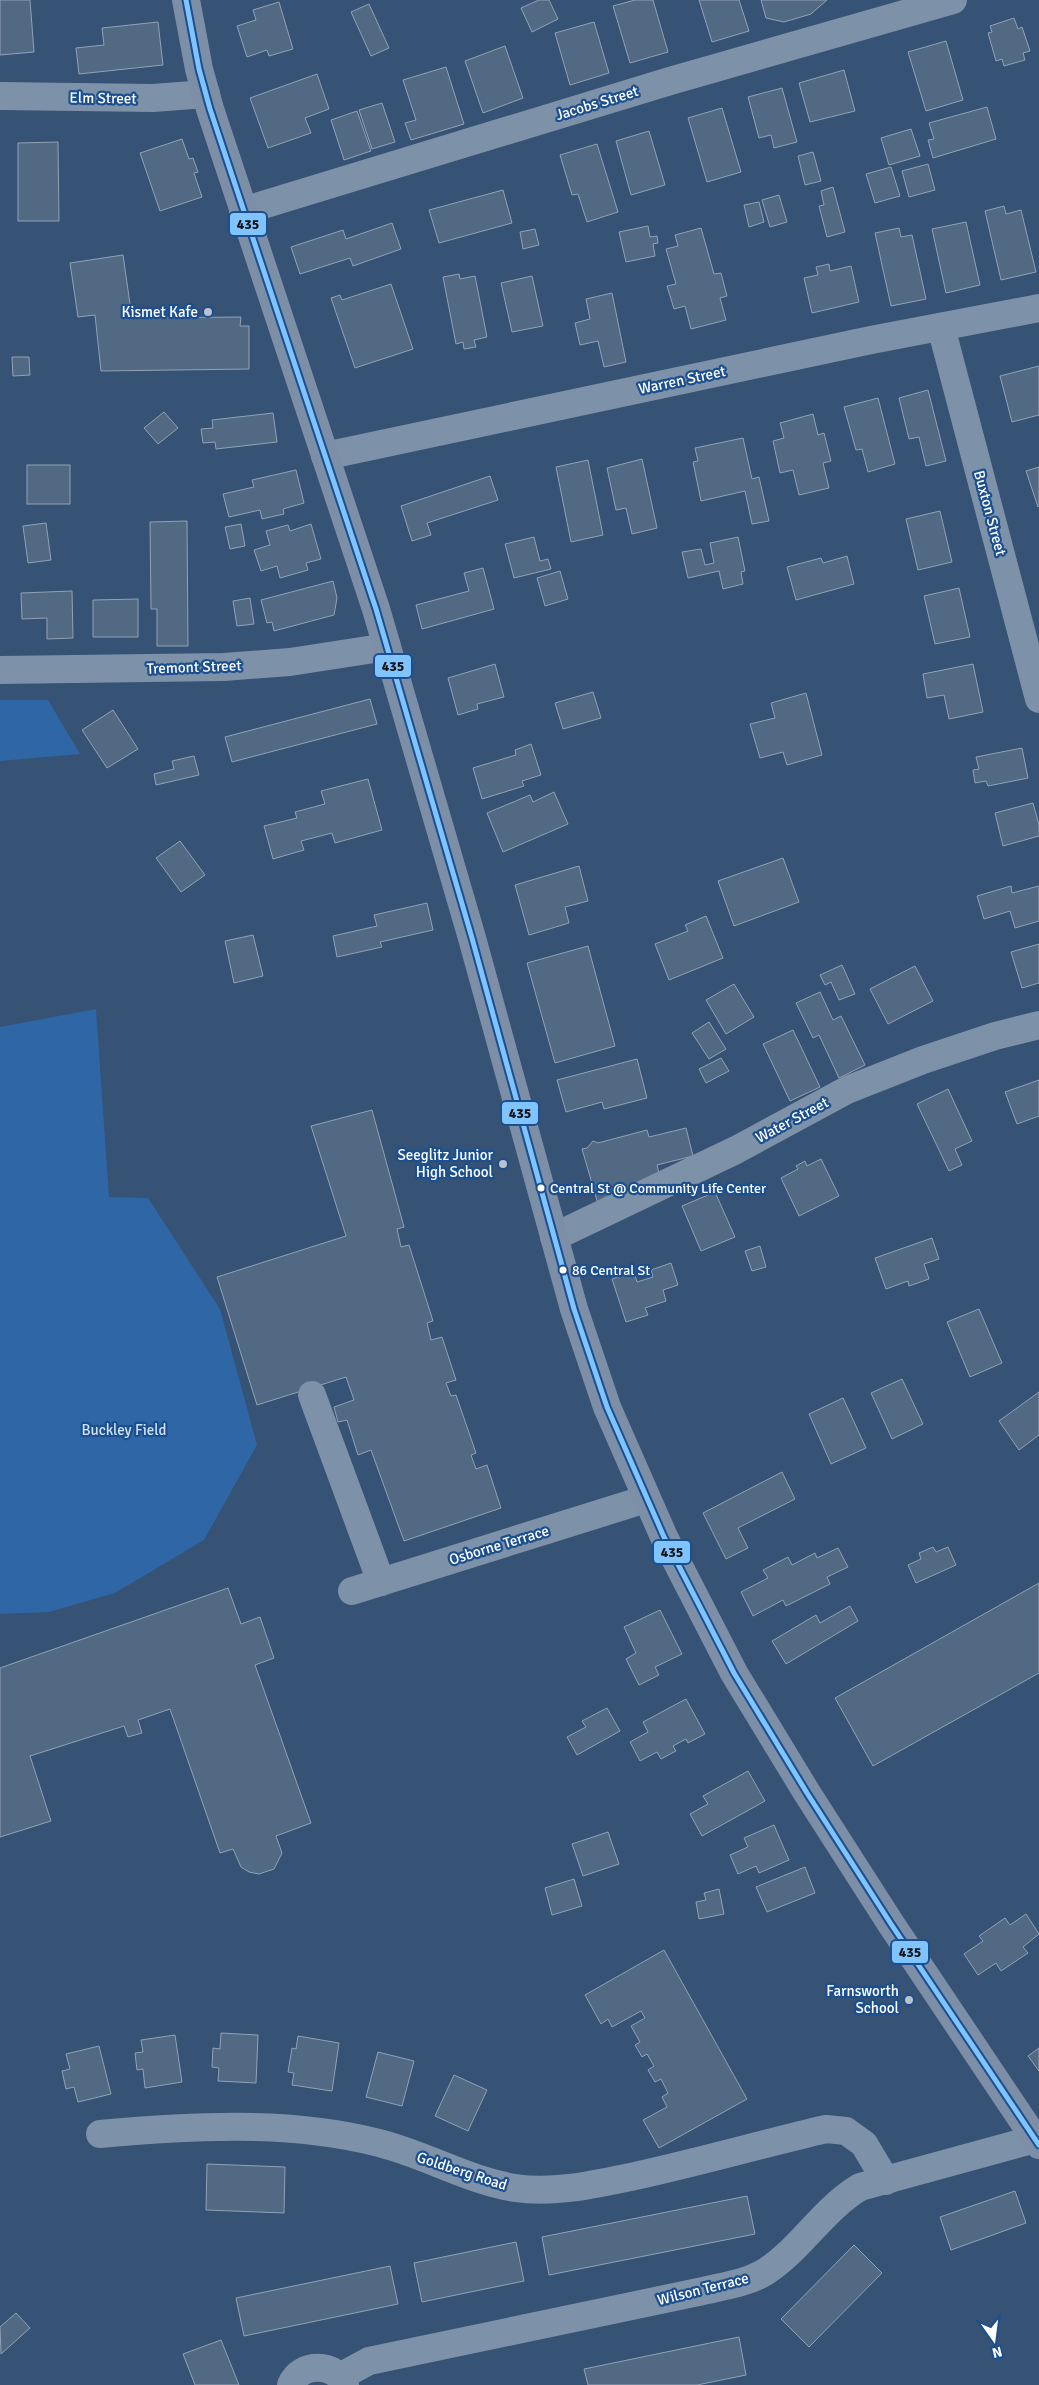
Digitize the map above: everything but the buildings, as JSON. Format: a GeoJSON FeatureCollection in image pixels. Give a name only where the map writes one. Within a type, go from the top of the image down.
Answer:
{"type":"FeatureCollection","features":[{"type":"Feature","properties":{"kind":"main road"},"geometry":{"type":"LineString","coordinates":[[186,0],[199,69],[206,94],[387,647],[472,938],[554,1237],[599,1387],[646,1499],[686,1583],[731,1666],[800,1781],[885,1915],[1037,2142]]}},
{"type":"Feature","properties":{"kind":"street","name":"Jacobs Street"},"geometry":{"type":"LineString","coordinates":[[243,211],[670,82],[953,0]]}},
{"type":"Feature","properties":{"kind":"street","name":"Elm Street"},"geometry":{"type":"LineString","coordinates":[[0,96],[153,98],[206,94]]}},
{"type":"Feature","properties":{"kind":"street","name":"Warren Street"},"geometry":{"type":"LineString","coordinates":[[325,456],[1039,308]]}},
{"type":"Feature","properties":{"kind":"street","name":"Buxton Street"},"geometry":{"type":"LineString","coordinates":[[941,327],[1039,699]]}},
{"type":"Feature","properties":{"kind":"street","name":"Tremont Street"},"geometry":{"type":"LineString","coordinates":[[0,670],[224,667],[290,662],[387,647]]}},
{"type":"Feature","properties":{"kind":"street","name":"Water Street"},"geometry":{"type":"LineString","coordinates":[[554,1237],[736,1150],[847,1090],[923,1060],[995,1036],[1039,1025]]}},
{"type":"Feature","properties":{"kind":"street"},"geometry":{"type":"LineString","coordinates":[[312,1395],[381,1582]]}},
{"type":"Feature","properties":{"kind":"street","name":"Osborne Terrace"},"geometry":{"type":"LineString","coordinates":[[352,1591],[646,1499]]}},
{"type":"Feature","properties":{"kind":"street","name":"Goldberg Road"},"geometry":{"type":"LineString","coordinates":[[100,2134],[208,2127],[301,2131],[341,2135],[376,2142],[454,2171],[515,2188],[545,2189],[578,2187],[622,2179],[826,2130],[846,2131],[864,2144],[886,2181]]}},
{"type":"Feature","properties":{"kind":"street","name":"Wilson Terrace"},"geometry":{"type":"LineString","coordinates":[[291,2385],[306,2370],[324,2367],[343,2380],[369,2361],[703,2291],[751,2278],[766,2271],[783,2257],[843,2197],[860,2187],[1037,2142]]}},
{"type":"Feature","properties":{"kind":"green space"},"geometry":{"type":"Polygon","coordinates":[[[0,700],[48,700],[80,754],[0,761],[0,700]]]}},
{"type":"Feature","properties":{"kind":"green space","name":"Buckley Field"},"geometry":{"type":"Polygon","coordinates":[[[96,1009],[109,1197],[148,1198],[220,1309],[257,1445],[204,1540],[115,1593],[49,1612],[0,1614],[0,1027],[96,1009]]]}},
{"type":"Feature","properties":{"kind":"transit line","name":"435"},"geometry":{"type":"LineString","coordinates":[[186,0],[199,69],[210,109],[376,609],[472,938],[574,1309],[607,1407],[664,1537],[734,1673],[807,1793],[891,1924],[1039,2145]]}},
{"type":"Feature","properties":{"kind":"place","name":"Kismet Kafe"},"geometry":{"type":"Point","coordinates":[208,312]}},
{"type":"Feature","properties":{"kind":"place","name":"Seeglitz Junior High School"},"geometry":{"type":"Point","coordinates":[503,1164]}},
{"type":"Feature","properties":{"kind":"place","name":"Central St @ Community Life Center"},"geometry":{"type":"Point","coordinates":[541,1188]}},
{"type":"Feature","properties":{"kind":"place","name":"86 Central St"},"geometry":{"type":"Point","coordinates":[563,1270]}},
{"type":"Feature","properties":{"kind":"place","name":"Farnsworth School"},"geometry":{"type":"Point","coordinates":[909,2000]}}]}
